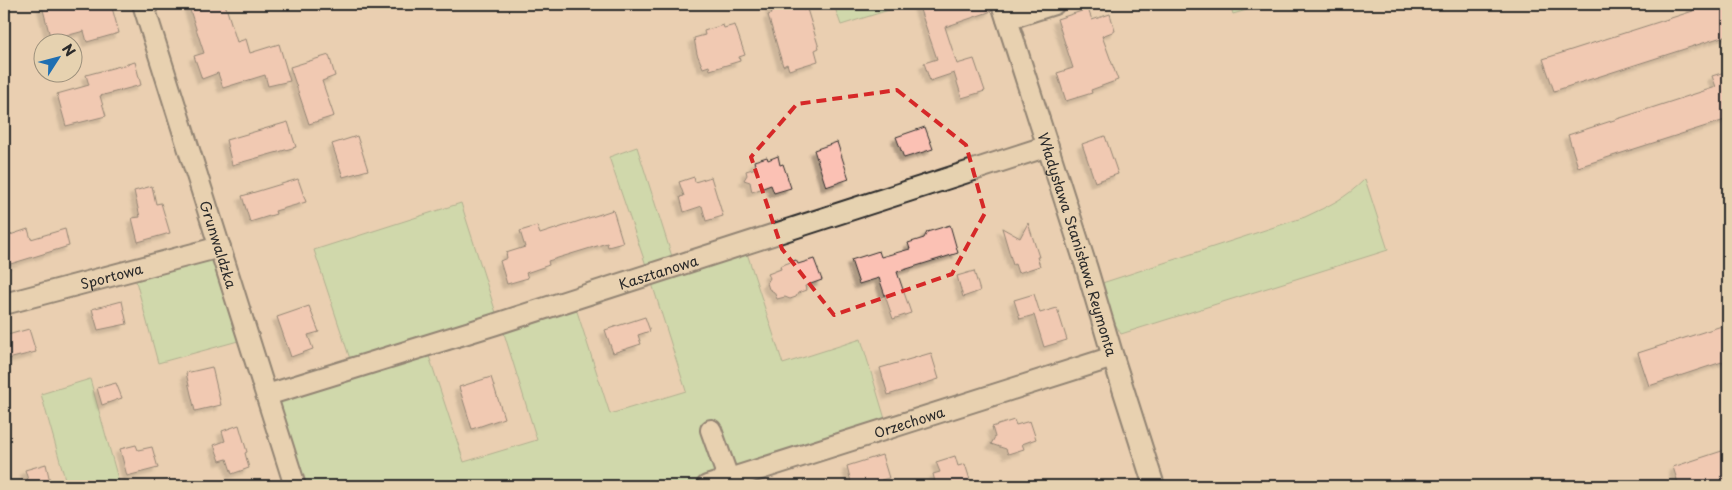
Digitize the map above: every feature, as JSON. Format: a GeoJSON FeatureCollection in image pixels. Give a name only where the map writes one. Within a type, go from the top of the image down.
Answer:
{"type":"FeatureCollection","features":[{"type":"Feature","properties":{"kind":"street","name":"Grunwaldzka"},"geometry":{"type":"LineString","coordinates":[[143,4],[295,486]]}},
{"type":"Feature","properties":{"kind":"street"},"geometry":{"type":"LineString","coordinates":[[1004,11],[1054,4]]}},
{"type":"Feature","properties":{"kind":"street","name":"Władysława Stanisława Reymonta"},"geometry":{"type":"LineString","coordinates":[[1004,11],[1093,286],[1113,357],[1154,486]]}},
{"type":"Feature","properties":{"kind":"street","name":"Kasztanowa"},"geometry":{"type":"LineString","coordinates":[[267,395],[493,325],[1048,146]]}},
{"type":"Feature","properties":{"kind":"street","name":"Sportowa"},"geometry":{"type":"LineString","coordinates":[[4,304],[220,246]]}},
{"type":"Feature","properties":{"kind":"street","name":"Orzechowa"},"geometry":{"type":"LineString","coordinates":[[707,486],[730,483],[1113,357]]}},
{"type":"Feature","properties":{"kind":"street"},"geometry":{"type":"LineString","coordinates":[[711,430],[730,483]]}},
{"type":"Feature","properties":{"kind":"highlighted area"},"geometry":{"type":"Polygon","coordinates":[[[897,90],[966,145],[985,213],[952,274],[834,315],[782,249],[751,157],[797,104],[897,90]]]}},
{"type":"Feature","properties":{"kind":"green space"},"geometry":{"type":"Polygon","coordinates":[[[908,4],[841,25],[834,5],[908,4]]]}},
{"type":"Feature","properties":{"kind":"green space"},"geometry":{"type":"Polygon","coordinates":[[[1230,4],[1267,4],[1233,14],[1230,4]]]}},
{"type":"Feature","properties":{"kind":"green space"},"geometry":{"type":"Polygon","coordinates":[[[637,147],[675,266],[744,244],[783,364],[861,339],[888,429],[731,486],[295,486],[267,395],[353,368],[314,250],[461,203],[497,316],[428,353],[464,462],[537,440],[503,330],[573,299],[610,414],[686,391],[609,157],[637,147]]]}},
{"type":"Feature","properties":{"kind":"green space"},"geometry":{"type":"Polygon","coordinates":[[[1365,179],[1388,250],[1121,334],[1093,286],[1305,217],[1344,197],[1365,179]]]}},
{"type":"Feature","properties":{"kind":"green space"},"geometry":{"type":"Polygon","coordinates":[[[220,247],[249,338],[158,363],[133,270],[220,247]]]}},
{"type":"Feature","properties":{"kind":"green space"},"geometry":{"type":"Polygon","coordinates":[[[90,379],[120,486],[67,486],[41,394],[90,379]]]}},
{"type":"Feature","properties":{"kind":"building"},"geometry":{"type":"Polygon","coordinates":[[[51,4],[111,4],[119,33],[87,42],[84,31],[49,32],[42,6],[51,4]]]}},
{"type":"Feature","properties":{"kind":"building"},"geometry":{"type":"Polygon","coordinates":[[[188,4],[225,4],[237,42],[246,39],[250,53],[279,44],[290,81],[268,86],[265,75],[223,88],[218,73],[202,79],[194,56],[204,53],[188,4]]]}},
{"type":"Feature","properties":{"kind":"building"},"geometry":{"type":"Polygon","coordinates":[[[771,4],[801,4],[803,10],[807,9],[819,48],[815,50],[818,61],[789,70],[787,64],[783,66],[768,15],[772,14],[771,4]]]}},
{"type":"Feature","properties":{"kind":"building"},"geometry":{"type":"Polygon","coordinates":[[[918,4],[990,4],[992,11],[945,27],[957,64],[974,59],[985,91],[962,98],[954,73],[930,81],[924,63],[937,59],[918,4]]]}},
{"type":"Feature","properties":{"kind":"building"},"geometry":{"type":"Polygon","coordinates":[[[1690,4],[1728,4],[1728,35],[1554,91],[1543,59],[1693,11],[1690,4]]]}},
{"type":"Feature","properties":{"kind":"building"},"geometry":{"type":"Polygon","coordinates":[[[1088,9],[1092,20],[1110,14],[1115,31],[1102,36],[1118,80],[1091,90],[1092,93],[1066,101],[1057,73],[1073,68],[1057,19],[1088,9]]]}},
{"type":"Feature","properties":{"kind":"building"},"geometry":{"type":"Polygon","coordinates":[[[723,25],[724,28],[735,25],[745,55],[739,57],[740,61],[710,70],[709,66],[703,68],[697,54],[694,38],[705,35],[704,31],[723,25]]]}},
{"type":"Feature","properties":{"kind":"building"},"geometry":{"type":"Polygon","coordinates":[[[329,55],[335,76],[322,81],[334,116],[309,124],[290,67],[329,55]]]}},
{"type":"Feature","properties":{"kind":"building"},"geometry":{"type":"Polygon","coordinates":[[[135,62],[141,85],[100,96],[106,116],[66,126],[57,94],[89,85],[86,75],[135,62]]]}},
{"type":"Feature","properties":{"kind":"building"},"geometry":{"type":"Polygon","coordinates":[[[1728,71],[1728,119],[1578,167],[1568,135],[1716,87],[1712,76],[1728,71]]]}},
{"type":"Feature","properties":{"kind":"building"},"geometry":{"type":"Polygon","coordinates":[[[288,122],[296,147],[232,165],[226,140],[288,122]]]}},
{"type":"Feature","properties":{"kind":"building"},"geometry":{"type":"Polygon","coordinates":[[[925,127],[933,149],[904,158],[896,137],[925,127]]]}},
{"type":"Feature","properties":{"kind":"building"},"geometry":{"type":"Polygon","coordinates":[[[357,136],[368,170],[343,177],[332,144],[357,136]]]}},
{"type":"Feature","properties":{"kind":"building"},"geometry":{"type":"Polygon","coordinates":[[[1105,136],[1118,174],[1095,182],[1082,144],[1105,136]]]}},
{"type":"Feature","properties":{"kind":"building"},"geometry":{"type":"Polygon","coordinates":[[[837,142],[849,179],[826,187],[814,150],[837,142]]]}},
{"type":"Feature","properties":{"kind":"building"},"geometry":{"type":"Polygon","coordinates":[[[778,156],[780,165],[783,164],[791,188],[774,193],[771,185],[752,192],[750,182],[744,180],[747,175],[746,171],[756,168],[754,161],[767,157],[768,160],[778,156]]]}},
{"type":"Feature","properties":{"kind":"building"},"geometry":{"type":"Polygon","coordinates":[[[694,177],[695,182],[711,177],[723,216],[706,221],[702,206],[684,212],[680,197],[684,196],[679,182],[694,177]]]}},
{"type":"Feature","properties":{"kind":"building"},"geometry":{"type":"Polygon","coordinates":[[[298,179],[306,202],[275,211],[276,214],[250,222],[242,196],[298,179]]]}},
{"type":"Feature","properties":{"kind":"building"},"geometry":{"type":"Polygon","coordinates":[[[152,186],[156,204],[161,203],[170,233],[138,242],[132,218],[140,217],[134,191],[152,186]]]}},
{"type":"Feature","properties":{"kind":"building"},"geometry":{"type":"Polygon","coordinates":[[[613,210],[623,243],[608,247],[607,243],[548,261],[549,265],[526,273],[528,278],[507,284],[500,261],[507,258],[506,253],[525,247],[520,231],[537,226],[540,234],[613,210]]]}},
{"type":"Feature","properties":{"kind":"building"},"geometry":{"type":"Polygon","coordinates":[[[1028,223],[1040,266],[1018,273],[1015,264],[1013,265],[1002,228],[1020,238],[1028,223]]]}},
{"type":"Feature","properties":{"kind":"building"},"geometry":{"type":"Polygon","coordinates":[[[950,225],[958,253],[897,272],[911,313],[893,319],[879,278],[859,284],[851,260],[879,251],[881,257],[910,249],[908,243],[924,238],[927,232],[950,225]]]}},
{"type":"Feature","properties":{"kind":"building"},"geometry":{"type":"Polygon","coordinates":[[[28,229],[31,239],[65,229],[69,246],[4,266],[4,237],[28,229]]]}},
{"type":"Feature","properties":{"kind":"building"},"geometry":{"type":"Polygon","coordinates":[[[814,259],[822,280],[805,286],[806,290],[798,293],[796,297],[777,299],[774,292],[769,289],[767,283],[770,278],[768,274],[781,269],[780,266],[796,260],[798,264],[814,259]]]}},
{"type":"Feature","properties":{"kind":"building"},"geometry":{"type":"Polygon","coordinates":[[[974,271],[980,291],[963,297],[957,276],[974,271]]]}},
{"type":"Feature","properties":{"kind":"building"},"geometry":{"type":"Polygon","coordinates":[[[1034,294],[1040,313],[1057,308],[1067,340],[1044,347],[1034,315],[1020,319],[1014,300],[1034,294]]]}},
{"type":"Feature","properties":{"kind":"building"},"geometry":{"type":"Polygon","coordinates":[[[122,301],[127,324],[98,330],[92,309],[122,301]]]}},
{"type":"Feature","properties":{"kind":"building"},"geometry":{"type":"Polygon","coordinates":[[[309,306],[319,332],[308,335],[313,349],[291,357],[277,317],[309,306]]]}},
{"type":"Feature","properties":{"kind":"building"},"geometry":{"type":"Polygon","coordinates":[[[645,317],[650,331],[638,335],[641,344],[613,353],[605,330],[645,317]]]}},
{"type":"Feature","properties":{"kind":"building"},"geometry":{"type":"Polygon","coordinates":[[[1728,324],[1728,360],[1649,386],[1638,353],[1728,324]]]}},
{"type":"Feature","properties":{"kind":"building"},"geometry":{"type":"Polygon","coordinates":[[[29,329],[36,352],[4,360],[4,336],[29,329]]]}},
{"type":"Feature","properties":{"kind":"building"},"geometry":{"type":"Polygon","coordinates":[[[931,353],[939,379],[888,395],[880,368],[931,353]]]}},
{"type":"Feature","properties":{"kind":"building"},"geometry":{"type":"Polygon","coordinates":[[[212,367],[221,405],[195,411],[186,373],[212,367]]]}},
{"type":"Feature","properties":{"kind":"building"},"geometry":{"type":"Polygon","coordinates":[[[491,377],[504,418],[472,429],[459,387],[491,377]]]}},
{"type":"Feature","properties":{"kind":"building"},"geometry":{"type":"Polygon","coordinates":[[[116,383],[122,398],[102,405],[97,388],[116,383]]]}},
{"type":"Feature","properties":{"kind":"building"},"geometry":{"type":"Polygon","coordinates":[[[1014,420],[1016,425],[1030,421],[1036,439],[1022,444],[1024,449],[1008,454],[1006,449],[991,444],[995,437],[992,427],[1014,420]]]}},
{"type":"Feature","properties":{"kind":"building"},"geometry":{"type":"Polygon","coordinates":[[[239,425],[247,452],[245,453],[249,468],[232,474],[227,459],[220,461],[214,445],[225,441],[222,431],[239,425]]]}},
{"type":"Feature","properties":{"kind":"building"},"geometry":{"type":"Polygon","coordinates":[[[136,445],[138,450],[152,447],[158,468],[127,476],[120,449],[136,445]]]}},
{"type":"Feature","properties":{"kind":"building"},"geometry":{"type":"Polygon","coordinates":[[[1728,449],[1728,486],[1679,486],[1673,467],[1728,449]]]}},
{"type":"Feature","properties":{"kind":"building"},"geometry":{"type":"Polygon","coordinates":[[[882,455],[889,478],[881,480],[883,486],[852,486],[847,466],[882,455]]]}},
{"type":"Feature","properties":{"kind":"building"},"geometry":{"type":"Polygon","coordinates":[[[955,456],[958,466],[965,464],[972,486],[936,486],[933,474],[940,472],[936,462],[955,456]]]}},
{"type":"Feature","properties":{"kind":"building"},"geometry":{"type":"Polygon","coordinates":[[[46,464],[51,486],[30,486],[25,470],[46,464]]]}}]}
